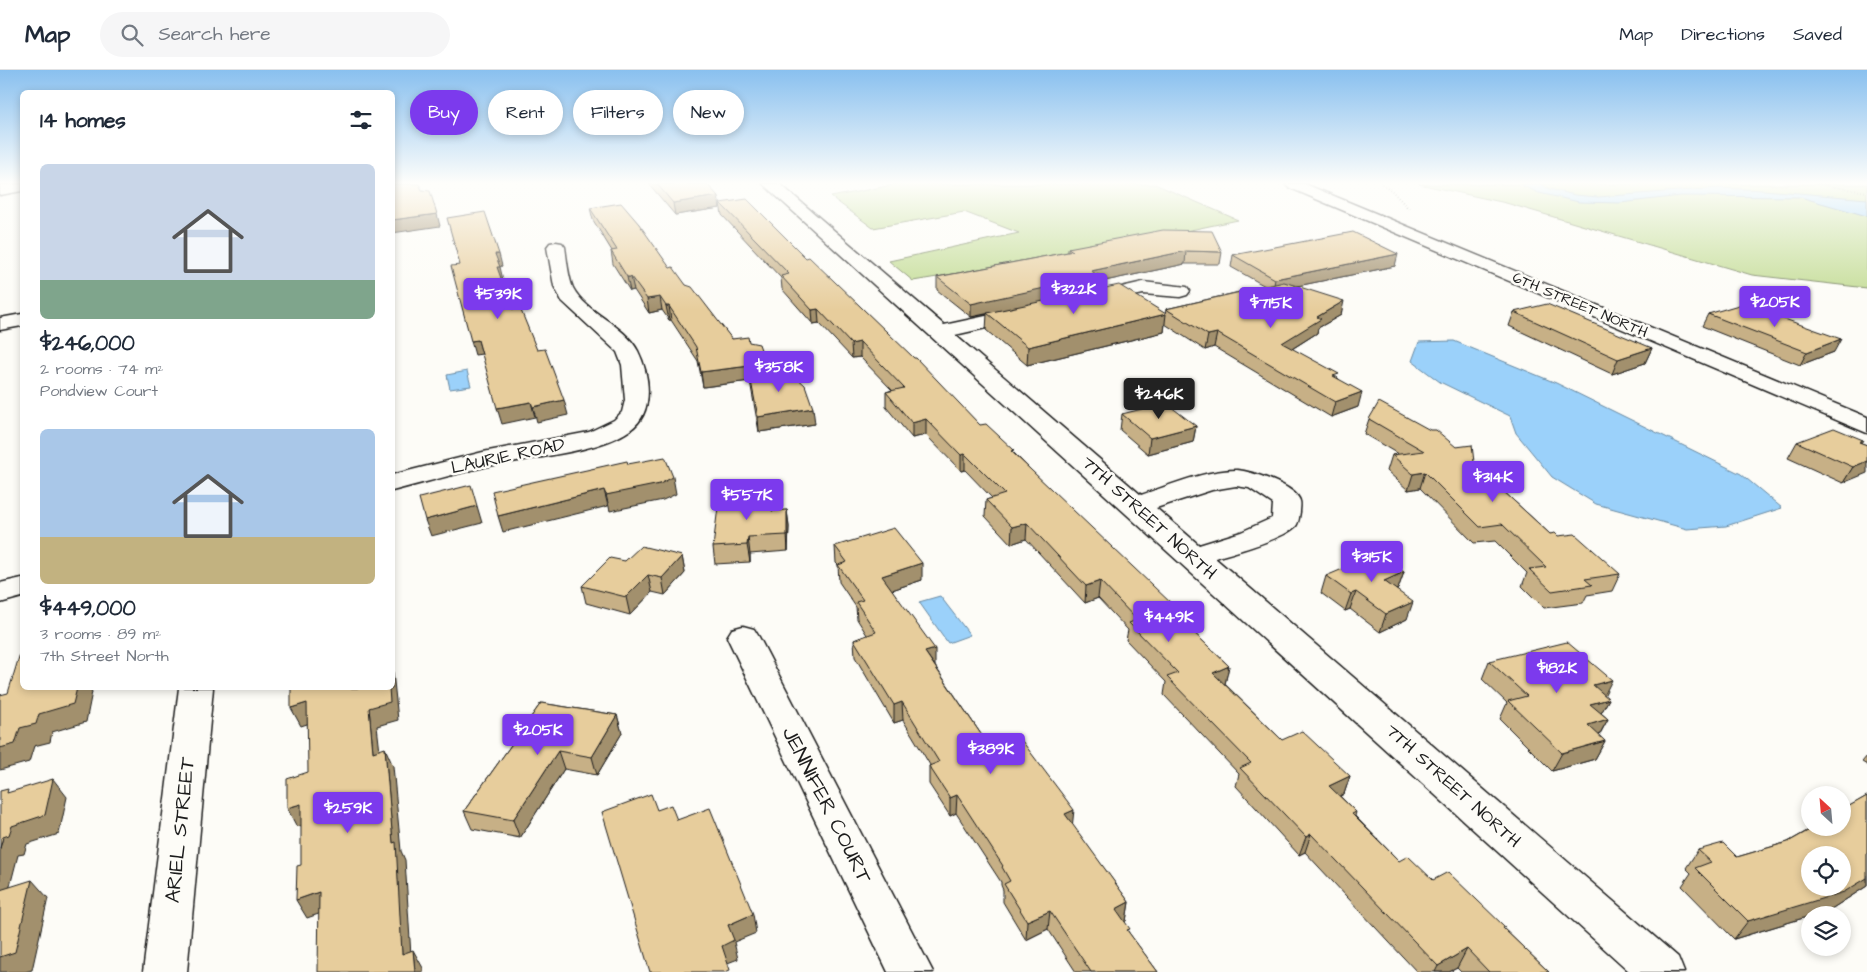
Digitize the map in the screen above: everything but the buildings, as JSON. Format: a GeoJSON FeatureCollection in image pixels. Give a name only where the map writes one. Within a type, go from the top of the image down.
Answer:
{"type":"FeatureCollection","features":[{"type":"Feature","properties":{"kind":"street","name":"7TH STREET NORTH"},"geometry":{"type":"LineString","coordinates":[[819,226],[1662,972]]}},
{"type":"Feature","properties":{"kind":"street","name":"6TH STREET NORTH"},"geometry":{"type":"LineString","coordinates":[[1393,226],[1867,426]]}},
{"type":"Feature","properties":{"kind":"street","name":"LAURIE ROAD"},"geometry":{"type":"LineString","coordinates":[[395,482],[483,460],[596,438],[622,425],[633,414],[637,405],[632,364],[627,350],[613,335],[587,314],[563,286],[556,247]]}},
{"type":"Feature","properties":{"kind":"street"},"geometry":{"type":"LineString","coordinates":[[1076,303],[1143,288],[1180,291]]}},
{"type":"Feature","properties":{"kind":"street"},"geometry":{"type":"LineString","coordinates":[[939,332],[1037,312]]}},
{"type":"Feature","properties":{"kind":"street"},"geometry":{"type":"LineString","coordinates":[[0,324],[20,320]]}},
{"type":"Feature","properties":{"kind":"street"},"geometry":{"type":"LineString","coordinates":[[1135,506],[1219,480],[1246,479],[1268,487],[1287,501],[1285,522],[1251,538],[1192,556]]}},
{"type":"Feature","properties":{"kind":"street"},"geometry":{"type":"LineString","coordinates":[[0,593],[20,588]]}},
{"type":"Feature","properties":{"kind":"street","name":"JENNIFER COURT"},"geometry":{"type":"LineString","coordinates":[[743,637],[911,972]]}},
{"type":"Feature","properties":{"kind":"street","name":"ARIEL STREET"},"geometry":{"type":"LineString","coordinates":[[165,972],[196,690]]}},
{"type":"Feature","properties":{"kind":"green space"},"geometry":{"type":"Polygon","coordinates":[[[1001,226],[1209,226],[1076,254],[913,281],[889,261],[1019,233],[1001,226]]]}},
{"type":"Feature","properties":{"kind":"green space"},"geometry":{"type":"Polygon","coordinates":[[[1585,226],[1867,226],[1867,288],[1752,275],[1585,226]]]}},
{"type":"Feature","properties":{"kind":"water"},"geometry":{"type":"Polygon","coordinates":[[[1454,341],[1556,383],[1741,474],[1782,508],[1726,526],[1687,529],[1596,504],[1552,477],[1516,433],[1510,416],[1440,382],[1412,361],[1419,342],[1454,341]]]}},
{"type":"Feature","properties":{"kind":"water"},"geometry":{"type":"Polygon","coordinates":[[[467,371],[471,386],[450,389],[447,375],[467,371]]]}},
{"type":"Feature","properties":{"kind":"water"},"geometry":{"type":"Polygon","coordinates":[[[940,596],[970,635],[948,643],[919,602],[940,596]]]}}]}
